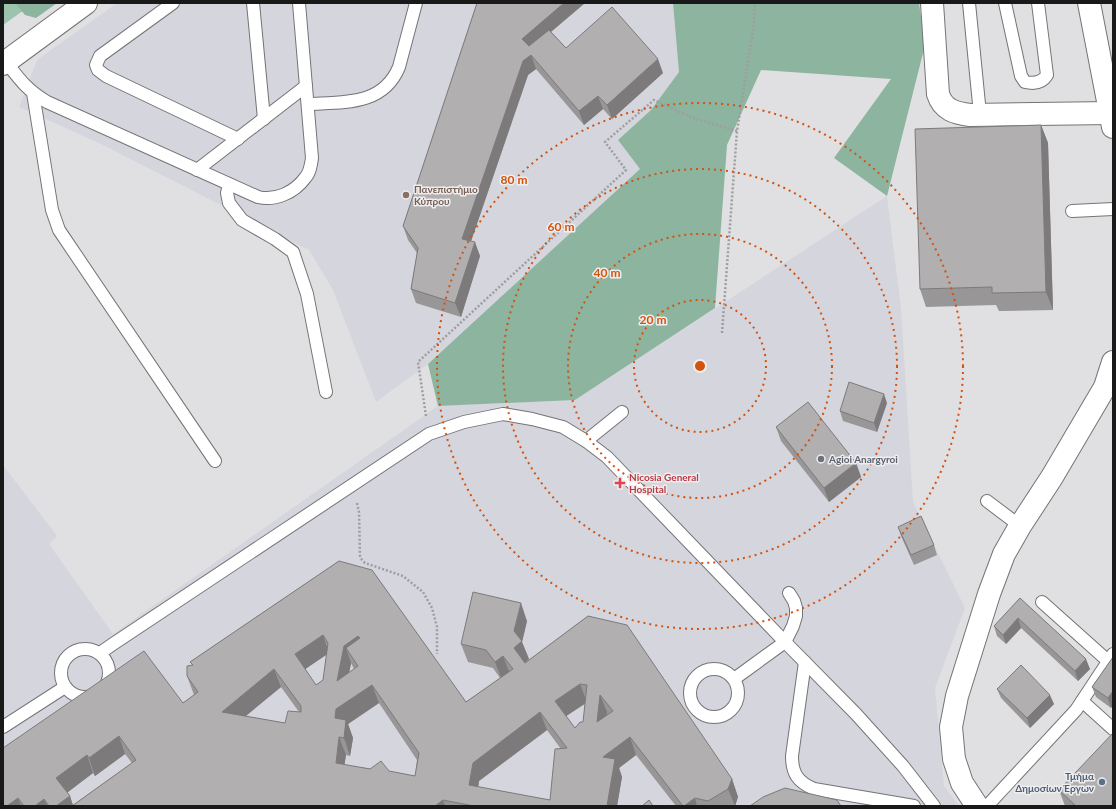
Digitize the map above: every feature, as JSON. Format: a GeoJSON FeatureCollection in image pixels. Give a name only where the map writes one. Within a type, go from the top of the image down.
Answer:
{"type":"FeatureCollection","features":[{"type":"Feature","properties":{"kind":"street"},"geometry":{"type":"LineString","coordinates":[[5,63],[86,3]]}},
{"type":"Feature","properties":{"kind":"street"},"geometry":{"type":"LineString","coordinates":[[932,3],[937,86],[940,99],[944,106],[951,111],[959,114],[1112,120],[1089,3]]}},
{"type":"Feature","properties":{"kind":"street"},"geometry":{"type":"LineString","coordinates":[[977,806],[962,783],[954,758],[951,727],[956,696],[989,594],[1004,554],[1020,526],[1052,477],[1105,387],[1113,362]]}},
{"type":"Feature","properties":{"kind":"lane"},"geometry":{"type":"LineString","coordinates":[[173,3],[105,52],[97,60],[96,65],[98,70],[106,76],[238,139]]}},
{"type":"Feature","properties":{"kind":"lane"},"geometry":{"type":"LineString","coordinates":[[253,3],[264,119]]}},
{"type":"Feature","properties":{"kind":"lane"},"geometry":{"type":"LineString","coordinates":[[5,63],[22,83],[33,93],[47,102],[258,197],[265,199],[274,198],[293,190],[303,181],[310,169],[312,158],[299,3]]}},
{"type":"Feature","properties":{"kind":"lane"},"geometry":{"type":"LineString","coordinates":[[308,104],[356,101],[370,97],[389,84],[396,75],[399,67],[416,3]]}},
{"type":"Feature","properties":{"kind":"lane"},"geometry":{"type":"LineString","coordinates":[[969,3],[980,114]]}},
{"type":"Feature","properties":{"kind":"lane"},"geometry":{"type":"LineString","coordinates":[[1005,3],[1021,76],[1024,82],[1038,83],[1044,80],[1047,75],[1038,3]]}},
{"type":"Feature","properties":{"kind":"lane"},"geometry":{"type":"LineString","coordinates":[[197,170],[306,86]]}},
{"type":"Feature","properties":{"kind":"lane"},"geometry":{"type":"LineString","coordinates":[[33,93],[52,210],[59,230],[215,461]]}},
{"type":"Feature","properties":{"kind":"lane"},"geometry":{"type":"LineString","coordinates":[[229,184],[227,193],[230,203],[242,220],[275,239],[293,252],[307,294],[326,392]]}},
{"type":"Feature","properties":{"kind":"lane"},"geometry":{"type":"LineString","coordinates":[[1072,211],[1113,209]]}},
{"type":"Feature","properties":{"kind":"lane"},"geometry":{"type":"LineString","coordinates":[[586,441],[622,412]]}},
{"type":"Feature","properties":{"kind":"lane"},"geometry":{"type":"LineString","coordinates":[[100,654],[429,434],[464,422],[503,414],[532,419],[563,427],[586,441],[606,457],[856,714],[903,766],[934,806]]}},
{"type":"Feature","properties":{"kind":"lane"},"geometry":{"type":"LineString","coordinates":[[987,501],[1020,526]]}},
{"type":"Feature","properties":{"kind":"lane"},"geometry":{"type":"LineString","coordinates":[[734,679],[785,642],[796,616],[794,601],[789,593]]}},
{"type":"Feature","properties":{"kind":"lane"},"geometry":{"type":"LineString","coordinates":[[988,806],[1076,710],[1111,658],[1042,602]]}},
{"type":"Feature","properties":{"kind":"lane"},"geometry":{"type":"LineString","coordinates":[[86,648],[100,654],[106,660],[109,676],[101,691],[95,695],[86,697],[78,696],[71,693],[65,687],[61,680],[60,672],[65,658],[71,652],[86,648]]}},
{"type":"Feature","properties":{"kind":"lane"},"geometry":{"type":"LineString","coordinates":[[805,662],[792,756],[792,766],[799,780],[806,786],[814,789],[914,806]]}},
{"type":"Feature","properties":{"kind":"lane"},"geometry":{"type":"LineString","coordinates":[[3,727],[16,717],[65,687]]}},
{"type":"Feature","properties":{"kind":"lane"},"geometry":{"type":"LineString","coordinates":[[1082,701],[1113,729]]}},
{"type":"Feature","properties":{"kind":"path"},"geometry":{"type":"LineString","coordinates":[[722,333],[737,131],[754,23],[755,3]]}},
{"type":"Feature","properties":{"kind":"path"},"geometry":{"type":"LineString","coordinates":[[429,434],[418,362],[626,170],[605,142],[654,100],[693,118],[737,131]]}},
{"type":"Feature","properties":{"kind":"path"},"geometry":{"type":"LineString","coordinates":[[353,485],[359,512],[360,556],[362,560],[366,563],[403,576],[423,592],[432,608],[437,626],[438,654]]}},
{"type":"Feature","properties":{"kind":"shaded area","name":"Πανεπιστήμιο Κύπρου"},"geometry":{"type":"Polygon","coordinates":[[[117,3],[673,3],[679,72],[651,110],[618,140],[640,169],[428,364],[376,402],[333,290],[309,250],[99,143],[19,107],[37,60],[117,3]]]}},
{"type":"Feature","properties":{"kind":"shaded area","name":"Nicosia General Hospital"},"geometry":{"type":"Polygon","coordinates":[[[887,196],[901,308],[913,502],[965,608],[935,688],[944,786],[959,806],[3,806],[3,465],[57,536],[49,544],[113,634],[438,406],[575,400],[887,196]]]}},
{"type":"Feature","properties":{"kind":"green space"},"geometry":{"type":"Polygon","coordinates":[[[3,3],[34,3],[3,25],[3,3]]]}},
{"type":"Feature","properties":{"kind":"green space"},"geometry":{"type":"Polygon","coordinates":[[[15,3],[57,3],[36,18],[25,15],[15,3]]]}},
{"type":"Feature","properties":{"kind":"green space"},"geometry":{"type":"Polygon","coordinates":[[[673,3],[919,3],[925,45],[887,196],[834,158],[891,79],[761,70],[727,145],[715,308],[575,400],[438,406],[428,364],[640,169],[618,140],[651,110],[679,72],[673,3]]]}},
{"type":"Feature","properties":{"kind":"building"},"geometry":{"type":"Polygon","coordinates":[[[477,3],[564,3],[522,39],[529,46],[549,30],[566,48],[612,7],[658,59],[607,105],[598,96],[579,111],[531,55],[523,61],[462,239],[475,242],[455,303],[411,289],[418,248],[403,226],[477,3]]]}},
{"type":"Feature","properties":{"kind":"building"},"geometry":{"type":"Polygon","coordinates":[[[1041,125],[1046,292],[992,293],[992,287],[920,289],[915,129],[1041,125]]]}},
{"type":"Feature","properties":{"kind":"building"},"geometry":{"type":"Polygon","coordinates":[[[849,382],[884,394],[874,423],[840,411],[849,382]]]}},
{"type":"Feature","properties":{"kind":"building","name":"Agioi Anargyroi"},"geometry":{"type":"Polygon","coordinates":[[[808,402],[856,463],[824,488],[776,427],[808,402]]]}},
{"type":"Feature","properties":{"kind":"building"},"geometry":{"type":"Polygon","coordinates":[[[921,516],[934,545],[911,555],[898,527],[921,516]]]}},
{"type":"Feature","properties":{"kind":"building"},"geometry":{"type":"Polygon","coordinates":[[[339,561],[372,570],[466,702],[513,669],[503,656],[495,662],[486,650],[461,644],[473,592],[521,603],[514,631],[522,641],[514,648],[525,663],[588,616],[627,625],[732,779],[728,789],[708,801],[695,798],[683,806],[630,737],[603,757],[615,759],[607,806],[474,806],[443,800],[435,806],[72,806],[136,760],[119,736],[89,758],[87,755],[56,778],[70,796],[56,806],[49,806],[44,799],[35,806],[24,806],[18,798],[7,806],[3,806],[3,748],[144,651],[183,703],[198,692],[187,676],[187,666],[193,665],[190,662],[339,561]],[[323,635],[295,654],[316,685],[323,680],[328,643],[323,635]],[[358,636],[344,646],[337,681],[358,666],[346,648],[360,638],[358,636]],[[274,669],[222,712],[285,723],[288,711],[301,712],[301,706],[274,669]],[[580,684],[555,701],[575,728],[580,722],[583,722],[587,685],[580,684]],[[372,685],[336,709],[335,718],[346,720],[344,738],[339,737],[336,763],[370,769],[381,761],[389,771],[415,776],[419,753],[372,685]],[[600,695],[597,722],[613,711],[600,695]],[[540,712],[473,763],[469,785],[550,800],[555,749],[567,748],[540,712]]]}},
{"type":"Feature","properties":{"kind":"building"},"geometry":{"type":"Polygon","coordinates":[[[1020,598],[1086,659],[1075,671],[1018,618],[1003,635],[994,626],[1020,598]]]}},
{"type":"Feature","properties":{"kind":"building"},"geometry":{"type":"Polygon","coordinates":[[[1113,657],[1113,691],[1108,698],[1092,687],[1113,657]]]}},
{"type":"Feature","properties":{"kind":"building"},"geometry":{"type":"Polygon","coordinates":[[[1021,665],[1050,695],[1027,718],[997,689],[1021,665]]]}},
{"type":"Feature","properties":{"kind":"building"},"geometry":{"type":"Polygon","coordinates":[[[1113,733],[1113,806],[1076,806],[1059,790],[1113,733]]]}},
{"type":"Feature","properties":{"kind":"building"},"geometry":{"type":"Polygon","coordinates":[[[785,788],[837,800],[841,806],[750,806],[763,797],[785,788]]]}},
{"type":"Feature","properties":{"kind":"building"},"geometry":{"type":"Polygon","coordinates":[[[649,800],[653,806],[642,806],[649,800]]]}},
{"type":"Feature","properties":{"kind":"place","name":"Πανεπιστήμιο Κύπρου"},"geometry":{"type":"Point","coordinates":[406,195]}},
{"type":"Feature","properties":{"kind":"place","name":"Agioi Anargyroi"},"geometry":{"type":"Point","coordinates":[821,459]}},
{"type":"Feature","properties":{"kind":"place","name":"Nicosia General Hospital"},"geometry":{"type":"Point","coordinates":[620,483]}},
{"type":"Feature","properties":{"kind":"place","name":"Τμήμα Δημοσίων Έργων"},"geometry":{"type":"Point","coordinates":[1102,782]}}]}
